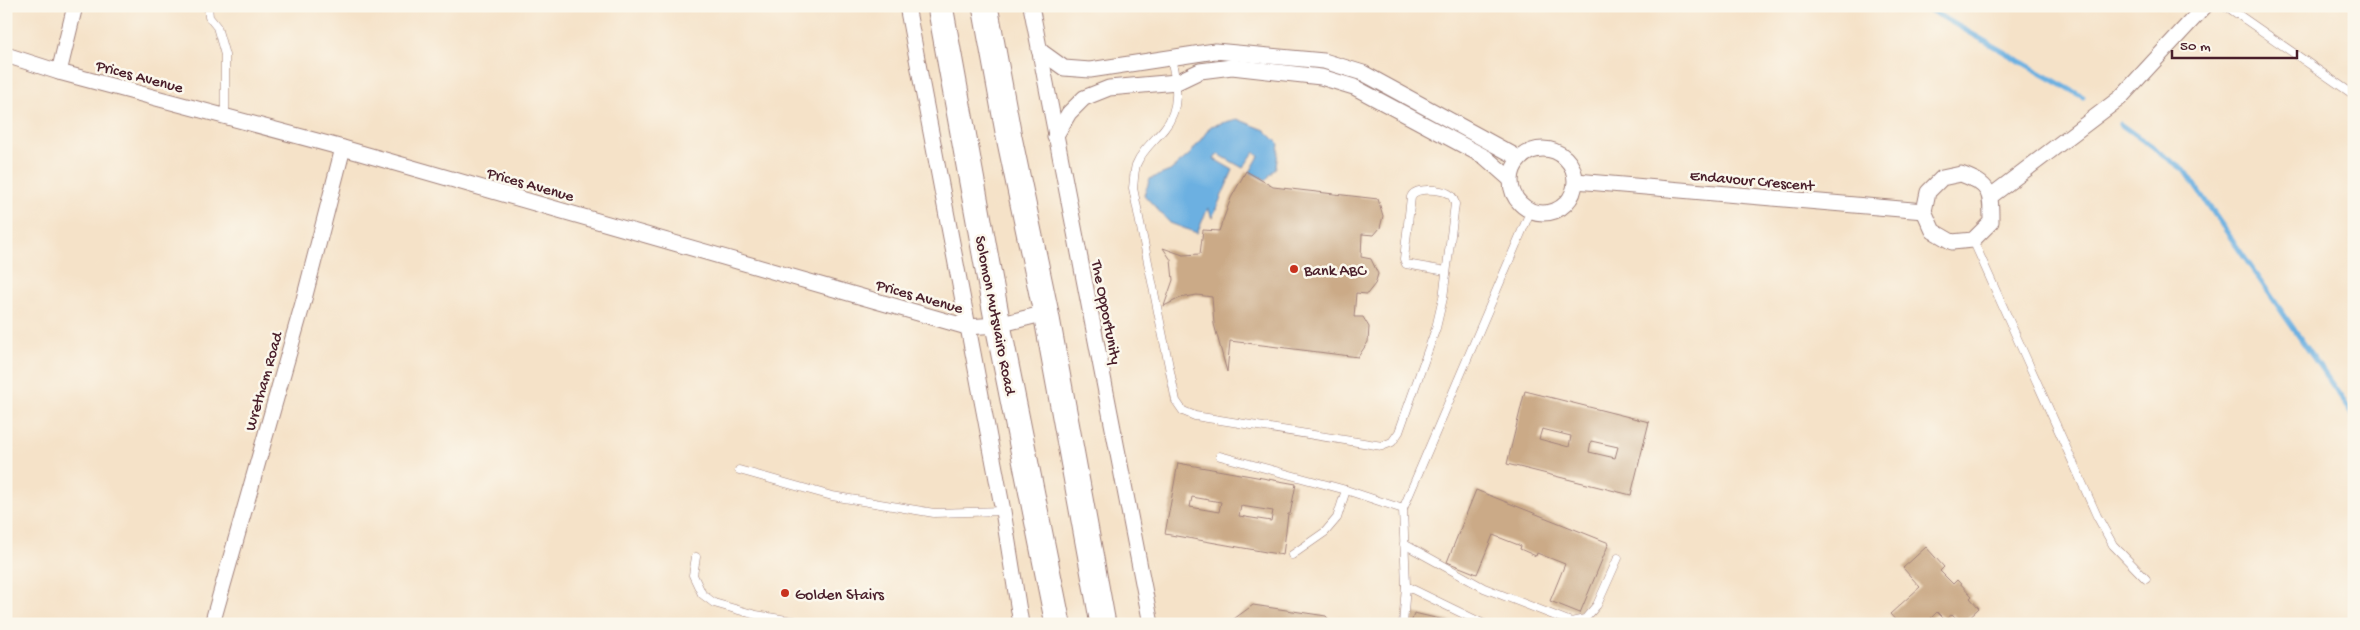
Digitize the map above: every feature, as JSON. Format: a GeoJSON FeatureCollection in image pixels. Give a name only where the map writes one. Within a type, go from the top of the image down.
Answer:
{"type":"FeatureCollection","features":[{"type":"Feature","properties":{"kind":"highway","name":"Solomon Mutsvairo Road"},"geometry":{"type":"LineString","coordinates":[[940,6],[998,326],[1058,624]]}},
{"type":"Feature","properties":{"kind":"highway"},"geometry":{"type":"LineString","coordinates":[[985,6],[1009,137],[1046,313],[1103,624]]}},
{"type":"Feature","properties":{"kind":"street"},"geometry":{"type":"LineString","coordinates":[[59,72],[75,6]]}},
{"type":"Feature","properties":{"kind":"street"},"geometry":{"type":"LineString","coordinates":[[908,6],[1003,511],[1021,624]]}},
{"type":"Feature","properties":{"kind":"street","name":"The Opportunity"},"geometry":{"type":"LineString","coordinates":[[1031,6],[1151,624]]}},
{"type":"Feature","properties":{"kind":"street"},"geometry":{"type":"LineString","coordinates":[[1991,196],[2120,98],[2205,6]]}},
{"type":"Feature","properties":{"kind":"street"},"geometry":{"type":"LineString","coordinates":[[1040,50],[1064,68],[1090,70],[1215,52],[1324,61],[1363,73],[1519,158]]}},
{"type":"Feature","properties":{"kind":"street","name":"Prices Avenue"},"geometry":{"type":"LineString","coordinates":[[6,55],[59,72],[343,148],[967,327],[998,326],[1046,313]]}},
{"type":"Feature","properties":{"kind":"street"},"geometry":{"type":"LineString","coordinates":[[1056,138],[1069,113],[1084,98],[1109,88],[1177,82],[1200,71],[1232,67],[1321,77],[1354,87],[1484,157],[1510,179]]}},
{"type":"Feature","properties":{"kind":"street","name":"Wretham Road"},"geometry":{"type":"LineString","coordinates":[[212,624],[303,303],[343,148]]}},
{"type":"Feature","properties":{"kind":"street"},"geometry":{"type":"LineString","coordinates":[[1536,149],[1556,151],[1571,163],[1576,181],[1569,202],[1551,213],[1530,212],[1514,198],[1510,179],[1519,158],[1536,149]]}},
{"type":"Feature","properties":{"kind":"street"},"geometry":{"type":"LineString","coordinates":[[1961,174],[1979,181],[1991,196],[1991,222],[1973,240],[1952,242],[1933,231],[1924,211],[1928,192],[1942,178],[1961,174]]}},
{"type":"Feature","properties":{"kind":"street","name":"Endavour Crescent"},"geometry":{"type":"LineString","coordinates":[[1576,181],[1924,211]]}},
{"type":"Feature","properties":{"kind":"lane"},"geometry":{"type":"LineString","coordinates":[[208,6],[209,18],[217,27],[225,55],[225,116]]}},
{"type":"Feature","properties":{"kind":"lane"},"geometry":{"type":"LineString","coordinates":[[2226,6],[2354,95]]}},
{"type":"Feature","properties":{"kind":"lane"},"geometry":{"type":"LineString","coordinates":[[1171,59],[1177,82],[1175,108],[1166,127],[1148,144],[1136,166],[1134,188],[1176,401],[1183,411],[1195,416],[1382,446],[1392,442],[1399,432],[1436,328],[1443,298],[1454,204],[1453,198],[1448,193],[1417,190],[1413,192],[1411,197],[1404,259],[1406,264],[1446,271]]}},
{"type":"Feature","properties":{"kind":"lane"},"geometry":{"type":"LineString","coordinates":[[1403,624],[1406,586],[1403,509],[1530,212]]}},
{"type":"Feature","properties":{"kind":"lane"},"geometry":{"type":"LineString","coordinates":[[1973,240],[2097,516],[2113,545],[2146,579]]}},
{"type":"Feature","properties":{"kind":"lane"},"geometry":{"type":"LineString","coordinates":[[1220,456],[1346,490],[1403,509]]}},
{"type":"Feature","properties":{"kind":"lane"},"geometry":{"type":"LineString","coordinates":[[739,470],[832,496],[934,513],[1003,511]]}},
{"type":"Feature","properties":{"kind":"lane"},"geometry":{"type":"LineString","coordinates":[[1292,555],[1325,532],[1336,518],[1346,490]]}},
{"type":"Feature","properties":{"kind":"lane"},"geometry":{"type":"LineString","coordinates":[[1404,544],[1484,588],[1571,622],[1585,619],[1597,605],[1618,558]]}},
{"type":"Feature","properties":{"kind":"lane"},"geometry":{"type":"LineString","coordinates":[[696,557],[693,575],[702,594],[714,603],[756,615],[811,624]]}},
{"type":"Feature","properties":{"kind":"lane"},"geometry":{"type":"LineString","coordinates":[[1406,586],[1484,624]]}},
{"type":"Feature","properties":{"kind":"water"},"geometry":{"type":"Polygon","coordinates":[[[1237,119],[1265,130],[1279,144],[1276,167],[1266,180],[1250,172],[1259,156],[1254,152],[1243,168],[1218,154],[1214,159],[1233,170],[1212,218],[1208,208],[1197,233],[1170,223],[1144,195],[1150,179],[1170,171],[1190,154],[1211,126],[1237,119]]]}},
{"type":"Feature","properties":{"kind":"building","name":"Bank ABC"},"geometry":{"type":"Polygon","coordinates":[[[1246,171],[1273,187],[1378,199],[1383,216],[1380,228],[1374,235],[1362,234],[1361,257],[1371,259],[1378,274],[1375,284],[1367,294],[1356,293],[1354,317],[1363,317],[1369,327],[1368,342],[1358,357],[1230,341],[1227,372],[1214,324],[1212,297],[1197,295],[1180,298],[1164,306],[1173,280],[1171,260],[1163,248],[1183,255],[1200,254],[1203,230],[1219,231],[1231,198],[1246,171]]]}},
{"type":"Feature","properties":{"kind":"building"},"geometry":{"type":"Polygon","coordinates":[[[1525,391],[1649,422],[1631,495],[1507,464],[1525,391]],[[1542,429],[1539,439],[1569,447],[1571,436],[1542,429]],[[1591,441],[1589,452],[1615,458],[1618,447],[1591,441]]]}},
{"type":"Feature","properties":{"kind":"building"},"geometry":{"type":"Polygon","coordinates":[[[1178,463],[1296,484],[1290,514],[1288,514],[1283,555],[1165,534],[1178,463]],[[1192,497],[1190,507],[1219,512],[1221,502],[1192,497]],[[1241,506],[1239,516],[1271,521],[1273,511],[1241,506]]]}},
{"type":"Feature","properties":{"kind":"building"},"geometry":{"type":"Polygon","coordinates":[[[1476,490],[1609,543],[1580,613],[1550,601],[1565,564],[1537,553],[1536,556],[1520,549],[1521,546],[1493,535],[1477,574],[1447,562],[1476,490]]]}},
{"type":"Feature","properties":{"kind":"building"},"geometry":{"type":"Polygon","coordinates":[[[1926,547],[1944,567],[1940,571],[1953,584],[1957,580],[1972,596],[1970,598],[1979,608],[1962,624],[1952,614],[1945,620],[1937,612],[1931,618],[1936,624],[1899,624],[1890,614],[1920,587],[1903,568],[1926,547]]]}},
{"type":"Feature","properties":{"kind":"building"},"geometry":{"type":"Polygon","coordinates":[[[1253,605],[1326,616],[1332,624],[1227,624],[1253,605]]]}},
{"type":"Feature","properties":{"kind":"building"},"geometry":{"type":"Polygon","coordinates":[[[1414,613],[1457,623],[1457,624],[1411,624],[1414,613]]]}},
{"type":"Feature","properties":{"kind":"waterway"},"geometry":{"type":"LineString","coordinates":[[1923,6],[2083,97]]}},
{"type":"Feature","properties":{"kind":"waterway"},"geometry":{"type":"LineString","coordinates":[[2120,124],[2184,170],[2354,416]]}},
{"type":"Feature","properties":{"kind":"place","name":"Bank ABC"},"geometry":{"type":"Point","coordinates":[1294,269]}},
{"type":"Feature","properties":{"kind":"place","name":"Golden Stairs"},"geometry":{"type":"Point","coordinates":[785,593]}}]}
